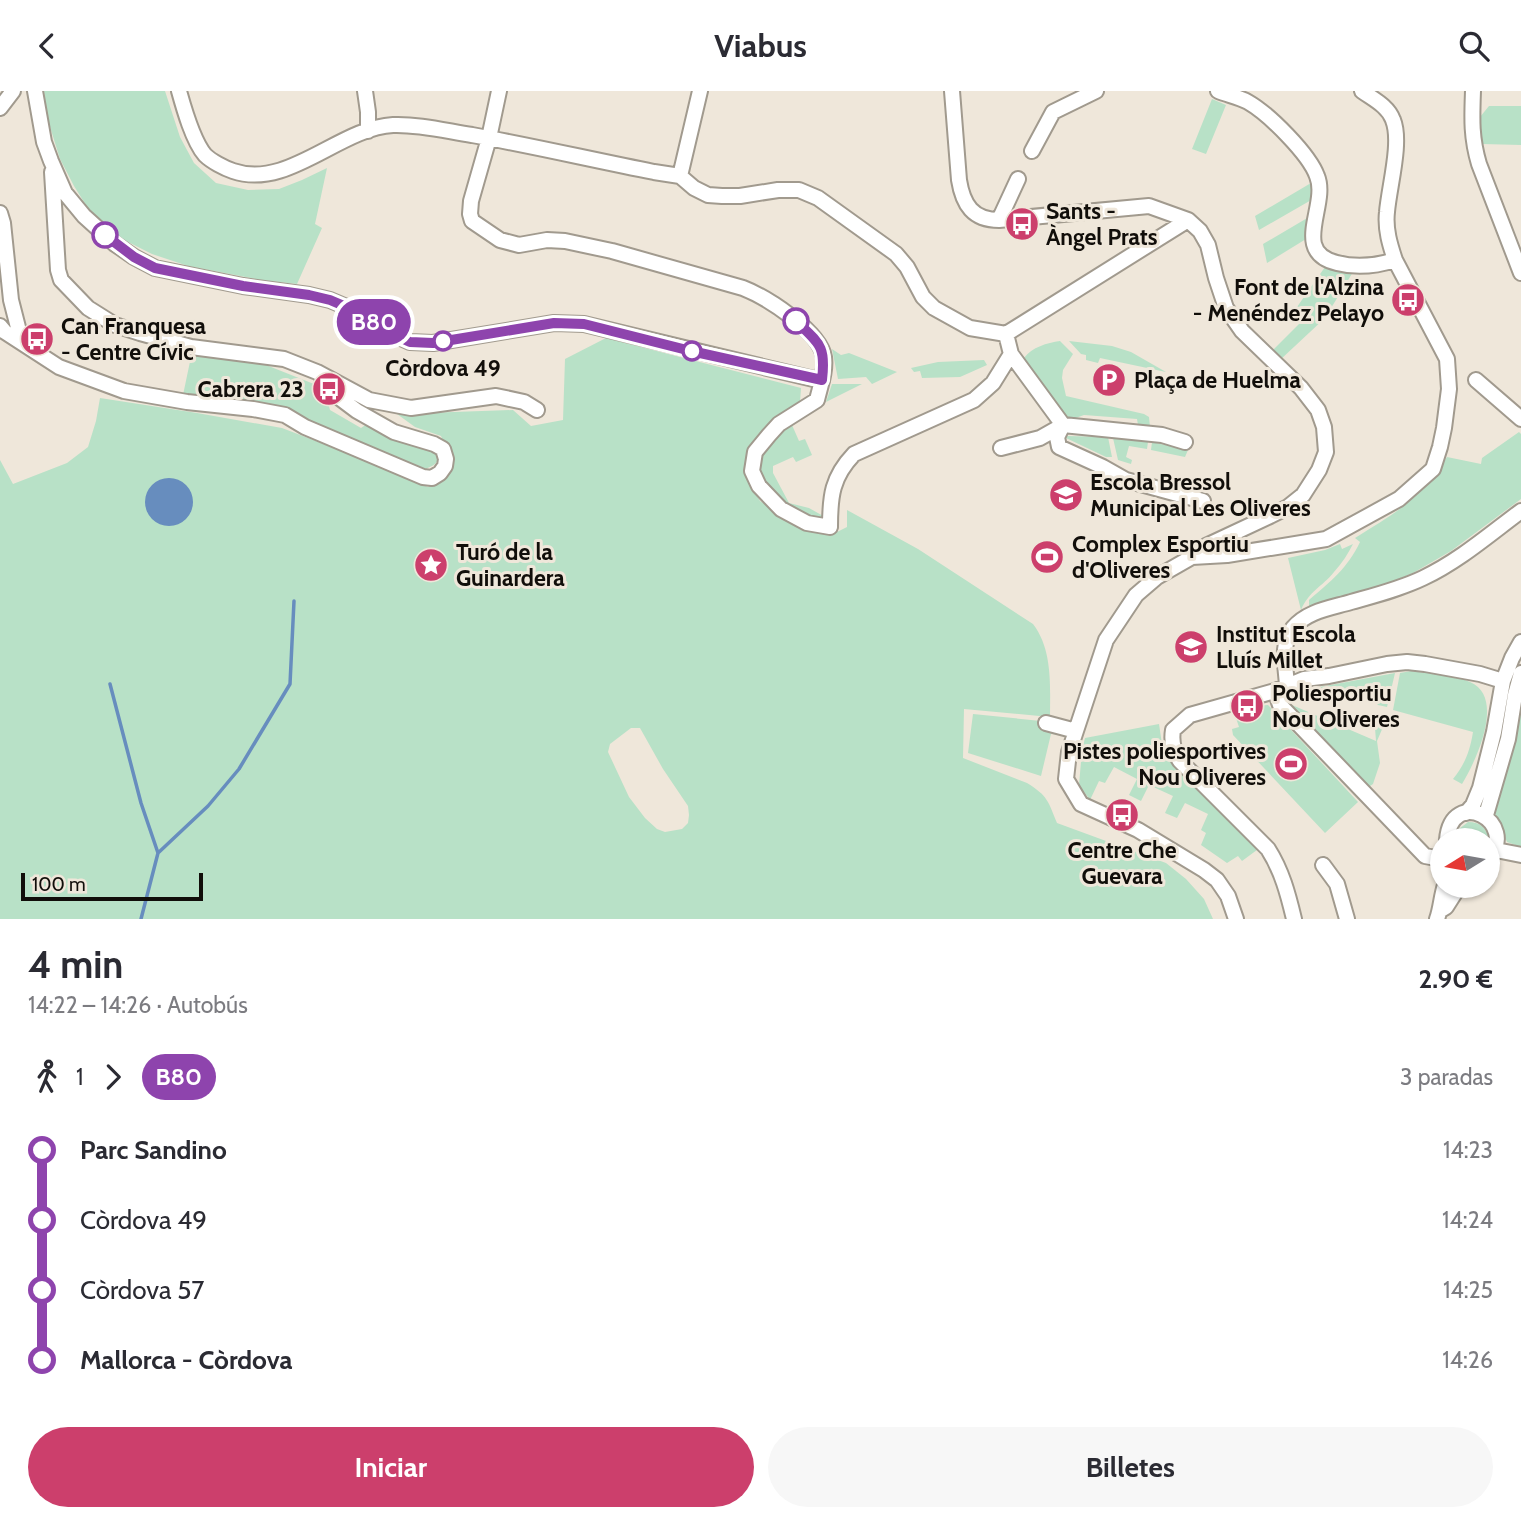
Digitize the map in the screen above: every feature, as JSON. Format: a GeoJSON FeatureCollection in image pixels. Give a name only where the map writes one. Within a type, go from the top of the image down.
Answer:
{"type":"FeatureCollection","features":[{"type":"Feature","properties":{"kind":"street"},"geometry":{"type":"LineString","coordinates":[[0,108],[13,91]]}},
{"type":"Feature","properties":{"kind":"street"},"geometry":{"type":"LineString","coordinates":[[35,91],[44,142],[65,193],[84,216],[115,244],[155,268],[330,300],[363,314],[392,334],[410,342],[433,343],[554,323],[822,380]]}},
{"type":"Feature","properties":{"kind":"street"},"geometry":{"type":"LineString","coordinates":[[179,91],[192,131],[205,155],[233,171],[246,174],[260,174],[301,163],[349,137],[390,125],[418,126],[489,138],[680,176],[708,195],[722,197],[799,190],[818,198],[896,254],[907,267],[923,297],[934,308],[970,328],[1006,334],[1188,219]]}},
{"type":"Feature","properties":{"kind":"street"},"geometry":{"type":"LineString","coordinates":[[365,91],[369,131]]}},
{"type":"Feature","properties":{"kind":"street"},"geometry":{"type":"LineString","coordinates":[[499,91],[471,201],[472,221],[500,240],[519,245],[547,240],[565,241],[656,262],[743,288],[759,294],[796,321],[821,346],[824,358],[817,400],[779,424],[755,452],[752,471],[759,486],[781,509],[807,523],[830,527],[830,506],[835,483],[843,466],[854,454],[974,400],[993,383],[1011,354]]}},
{"type":"Feature","properties":{"kind":"street"},"geometry":{"type":"LineString","coordinates":[[680,176],[700,91]]}},
{"type":"Feature","properties":{"kind":"street"},"geometry":{"type":"LineString","coordinates":[[951,91],[957,167],[962,194],[971,209],[984,220],[999,220],[1149,205],[1188,219],[1200,230],[1208,245],[1226,308],[1242,331],[1301,389],[1318,410],[1324,426],[1326,452],[1319,470],[1303,495],[1288,507],[1206,546],[1157,577],[1136,595],[1106,641],[1069,752],[1066,779],[1081,804],[1138,830],[1204,870],[1228,896],[1236,919]]}},
{"type":"Feature","properties":{"kind":"street"},"geometry":{"type":"LineString","coordinates":[[1031,151],[1053,112],[1096,91]]}},
{"type":"Feature","properties":{"kind":"street"},"geometry":{"type":"LineString","coordinates":[[1218,91],[1248,102],[1278,124],[1311,165],[1318,177],[1320,192],[1312,238],[1316,251],[1325,260],[1363,266],[1376,266],[1395,260]]}},
{"type":"Feature","properties":{"kind":"street"},"geometry":{"type":"LineString","coordinates":[[1192,557],[1227,555],[1326,539],[1399,499],[1433,469],[1444,428],[1449,389],[1447,359],[1395,260],[1387,229],[1386,214],[1396,134],[1393,118],[1384,106],[1362,91]]}},
{"type":"Feature","properties":{"kind":"street"},"geometry":{"type":"LineString","coordinates":[[1473,91],[1474,148],[1521,273]]}},
{"type":"Feature","properties":{"kind":"street"},"geometry":{"type":"LineString","coordinates":[[51,161],[58,270],[61,280],[88,308],[115,325],[191,347],[284,359],[317,372],[369,400],[411,408],[496,396],[524,402],[537,410]]}},
{"type":"Feature","properties":{"kind":"street"},"geometry":{"type":"LineString","coordinates":[[999,220],[1018,179]]}},
{"type":"Feature","properties":{"kind":"street"},"geometry":{"type":"LineString","coordinates":[[0,213],[11,300],[22,343]]}},
{"type":"Feature","properties":{"kind":"street"},"geometry":{"type":"LineString","coordinates":[[0,326],[5,332],[60,367],[124,391],[187,403],[285,415],[305,427],[423,477],[432,478],[440,473],[446,459],[443,449],[394,432],[357,411],[341,399],[329,379]]}},
{"type":"Feature","properties":{"kind":"street"},"geometry":{"type":"LineString","coordinates":[[1006,334],[1011,354],[1063,425]]}},
{"type":"Feature","properties":{"kind":"street"},"geometry":{"type":"LineString","coordinates":[[1476,380],[1521,419]]}},
{"type":"Feature","properties":{"kind":"street"},"geometry":{"type":"LineString","coordinates":[[1063,425],[1057,436],[1059,447],[1126,480],[1203,501]]}},
{"type":"Feature","properties":{"kind":"street"},"geometry":{"type":"LineString","coordinates":[[1001,448],[1040,438],[1063,425],[1162,435],[1185,442]]}},
{"type":"Feature","properties":{"kind":"street"},"geometry":{"type":"LineString","coordinates":[[1430,857],[1425,856],[1390,821],[1280,705],[1286,639],[1294,627],[1309,615],[1396,590],[1423,578],[1457,558],[1521,510]]}},
{"type":"Feature","properties":{"kind":"street"},"geometry":{"type":"LineString","coordinates":[[1449,828],[1453,821],[1473,805],[1480,787],[1503,681],[1521,642]]}},
{"type":"Feature","properties":{"kind":"street"},"geometry":{"type":"LineString","coordinates":[[1294,919],[1285,883],[1268,849],[1180,761],[1172,744],[1173,730],[1190,715],[1304,679],[1387,664],[1407,662],[1480,674],[1503,681]]}},
{"type":"Feature","properties":{"kind":"street"},"geometry":{"type":"LineString","coordinates":[[1486,815],[1503,757],[1521,673]]}},
{"type":"Feature","properties":{"kind":"street"},"geometry":{"type":"LineString","coordinates":[[1045,723],[1076,731]]}},
{"type":"Feature","properties":{"kind":"street"},"geometry":{"type":"LineString","coordinates":[[1466,813],[1479,812],[1486,815],[1497,828]]}},
{"type":"Feature","properties":{"kind":"street"},"geometry":{"type":"LineString","coordinates":[[1500,855],[1521,855]]}},
{"type":"Feature","properties":{"kind":"street"},"geometry":{"type":"LineString","coordinates":[[1324,865],[1337,884],[1347,919]]}},
{"type":"Feature","properties":{"kind":"street"},"geometry":{"type":"LineString","coordinates":[[1438,915],[1452,898]]}},
{"type":"Feature","properties":{"kind":"green space"},"geometry":{"type":"Polygon","coordinates":[[[44,91],[165,91],[180,137],[194,163],[216,183],[248,190],[279,189],[327,168],[315,224],[322,228],[297,284],[188,266],[152,254],[118,237],[89,210],[60,159],[46,114],[44,91]]]}},
{"type":"Feature","properties":{"kind":"green space"},"geometry":{"type":"Polygon","coordinates":[[[1212,99],[1226,105],[1206,154],[1192,149],[1212,99]]]}},
{"type":"Feature","properties":{"kind":"green space"},"geometry":{"type":"Polygon","coordinates":[[[1489,106],[1521,106],[1521,145],[1482,144],[1480,117],[1489,106]]]}},
{"type":"Feature","properties":{"kind":"green space"},"geometry":{"type":"Polygon","coordinates":[[[1311,183],[1313,199],[1259,230],[1255,216],[1311,183]]]}},
{"type":"Feature","properties":{"kind":"green space"},"geometry":{"type":"Polygon","coordinates":[[[1309,217],[1306,239],[1267,263],[1263,244],[1309,217]]]}},
{"type":"Feature","properties":{"kind":"green space"},"geometry":{"type":"Polygon","coordinates":[[[1325,267],[1335,271],[1353,272],[1325,318],[1280,360],[1271,352],[1307,316],[1297,307],[1325,267]]]}},
{"type":"Feature","properties":{"kind":"green space"},"geometry":{"type":"Polygon","coordinates":[[[606,338],[801,388],[800,402],[761,432],[752,449],[747,479],[760,501],[803,530],[831,535],[847,527],[847,510],[918,549],[1033,624],[1047,657],[1050,717],[964,709],[963,758],[1027,783],[1046,800],[1057,823],[1166,863],[1186,879],[1204,899],[1213,919],[0,919],[0,460],[13,484],[67,463],[88,447],[100,398],[282,428],[428,487],[444,478],[451,459],[441,436],[415,427],[397,414],[513,410],[531,426],[563,420],[565,359],[606,338]],[[631,728],[610,744],[608,752],[629,797],[645,818],[657,829],[665,832],[682,829],[688,823],[688,806],[640,728],[631,728]]]}},
{"type":"Feature","properties":{"kind":"green space"},"geometry":{"type":"Polygon","coordinates":[[[1060,341],[1073,354],[1063,370],[1066,396],[1144,414],[1149,417],[1150,427],[1138,425],[1137,419],[1084,415],[1065,419],[1024,363],[1024,358],[1035,348],[1060,341]]]}},
{"type":"Feature","properties":{"kind":"green space"},"geometry":{"type":"Polygon","coordinates":[[[1069,341],[1112,346],[1131,352],[1166,372],[1100,358],[1098,363],[1086,360],[1086,355],[1081,354],[1069,341]]]}},
{"type":"Feature","properties":{"kind":"green space"},"geometry":{"type":"Polygon","coordinates":[[[832,349],[841,355],[849,353],[897,372],[872,384],[866,377],[838,379],[832,349]]]}},
{"type":"Feature","properties":{"kind":"green space"},"geometry":{"type":"Polygon","coordinates":[[[192,352],[201,357],[261,363],[324,388],[330,410],[361,428],[367,424],[396,440],[433,447],[438,459],[434,465],[422,470],[272,408],[232,399],[183,395],[192,352]]]}},
{"type":"Feature","properties":{"kind":"green space"},"geometry":{"type":"Polygon","coordinates":[[[984,360],[987,365],[960,377],[922,378],[920,371],[914,372],[911,368],[938,362],[984,360]]]}},
{"type":"Feature","properties":{"kind":"green space"},"geometry":{"type":"Polygon","coordinates":[[[832,384],[862,384],[826,402],[832,384]]]}},
{"type":"Feature","properties":{"kind":"green space"},"geometry":{"type":"Polygon","coordinates":[[[792,425],[799,441],[805,439],[812,455],[796,462],[793,457],[773,466],[773,473],[789,503],[809,508],[825,517],[824,520],[797,515],[773,495],[756,470],[759,454],[777,435],[792,425]]]}},
{"type":"Feature","properties":{"kind":"green space"},"geometry":{"type":"Polygon","coordinates":[[[1519,432],[1521,499],[1451,551],[1413,573],[1379,587],[1309,606],[1309,600],[1350,560],[1360,542],[1355,538],[1417,494],[1447,457],[1481,464],[1482,458],[1519,432]]]}},
{"type":"Feature","properties":{"kind":"green space"},"geometry":{"type":"Polygon","coordinates":[[[1108,437],[1112,457],[1106,457],[1066,438],[1108,437]]]}},
{"type":"Feature","properties":{"kind":"green space"},"geometry":{"type":"Polygon","coordinates":[[[1113,438],[1148,442],[1147,449],[1129,446],[1126,457],[1132,460],[1131,464],[1118,460],[1113,438]]]}},
{"type":"Feature","properties":{"kind":"green space"},"geometry":{"type":"Polygon","coordinates":[[[1152,442],[1188,450],[1185,457],[1151,450],[1152,442]]]}},
{"type":"Feature","properties":{"kind":"green space"},"geometry":{"type":"Polygon","coordinates":[[[1340,544],[1342,549],[1353,544],[1340,565],[1308,598],[1301,610],[1288,558],[1340,544]]]}},
{"type":"Feature","properties":{"kind":"green space"},"geometry":{"type":"Polygon","coordinates":[[[1411,671],[1463,679],[1481,690],[1486,701],[1485,730],[1462,784],[1453,779],[1466,757],[1473,732],[1393,710],[1400,673],[1411,671]]]}},
{"type":"Feature","properties":{"kind":"green space"},"geometry":{"type":"Polygon","coordinates":[[[1395,673],[1387,707],[1378,705],[1371,697],[1324,694],[1309,689],[1395,673]]]}},
{"type":"Feature","properties":{"kind":"green space"},"geometry":{"type":"Polygon","coordinates":[[[1521,692],[1521,847],[1507,842],[1494,812],[1521,692]]]}},
{"type":"Feature","properties":{"kind":"green space","name":"Pistes poliesportives Nou Oliveres"},"geometry":{"type":"Polygon","coordinates":[[[1268,705],[1358,802],[1325,833],[1233,735],[1232,729],[1239,727],[1233,709],[1245,707],[1253,716],[1257,712],[1256,706],[1268,705]]]}},
{"type":"Feature","properties":{"kind":"green space"},"geometry":{"type":"Polygon","coordinates":[[[1292,705],[1376,741],[1375,728],[1382,718],[1386,720],[1377,741],[1380,763],[1373,784],[1367,788],[1293,711],[1292,705]]]}},
{"type":"Feature","properties":{"kind":"green space"},"geometry":{"type":"Polygon","coordinates":[[[973,714],[1051,722],[1063,731],[1062,735],[1051,734],[1041,776],[968,753],[973,714]]]}},
{"type":"Feature","properties":{"kind":"green space"},"geometry":{"type":"Polygon","coordinates":[[[1159,724],[1163,751],[1261,847],[1242,861],[1238,856],[1227,863],[1201,845],[1206,833],[1201,830],[1208,814],[1185,803],[1177,818],[1165,813],[1173,796],[1149,785],[1141,801],[1129,795],[1137,779],[1114,767],[1105,783],[1099,781],[1090,800],[1079,785],[1085,738],[1159,724]]]}},
{"type":"Feature","properties":{"kind":"green space"},"geometry":{"type":"Polygon","coordinates":[[[1468,822],[1477,823],[1484,828],[1460,828],[1468,822]]]}},
{"type":"Feature","properties":{"kind":"water"},"geometry":{"type":"Polygon","coordinates":[[[169,478],[186,485],[193,502],[186,519],[169,526],[152,519],[145,502],[152,485],[169,478]]]}},
{"type":"Feature","properties":{"kind":"waterway"},"geometry":{"type":"LineString","coordinates":[[141,919],[158,853],[208,806],[239,769],[290,684],[294,601]]}},
{"type":"Feature","properties":{"kind":"waterway"},"geometry":{"type":"LineString","coordinates":[[110,684],[141,803],[158,853]]}},
{"type":"Feature","properties":{"kind":"bus line","name":"B80"},"geometry":{"type":"LineString","coordinates":[[105,235],[134,257],[155,268],[330,300],[363,314],[392,334],[410,342],[433,343],[554,323],[584,324],[822,380],[824,358],[821,346],[796,321]]}},
{"type":"Feature","properties":{"kind":"place","name":"Sants - Àngel Prats"},"geometry":{"type":"Point","coordinates":[1022,224]}},
{"type":"Feature","properties":{"kind":"place","name":"Font de l'Alzina - Menéndez Pelayo"},"geometry":{"type":"Point","coordinates":[1408,300]}},
{"type":"Feature","properties":{"kind":"place","name":"Can Franquesa - Centre Cívic"},"geometry":{"type":"Point","coordinates":[37,339]}},
{"type":"Feature","properties":{"kind":"place","name":"Còrdova 49"},"geometry":{"type":"Point","coordinates":[443,341]}},
{"type":"Feature","properties":{"kind":"place","name":"Plaça de Huelma"},"geometry":{"type":"Point","coordinates":[1109,380]}},
{"type":"Feature","properties":{"kind":"place","name":"Cabrera 23"},"geometry":{"type":"Point","coordinates":[329,389]}},
{"type":"Feature","properties":{"kind":"place","name":"Escola Bressol Municipal Les Oliveres"},"geometry":{"type":"Point","coordinates":[1066,495]}},
{"type":"Feature","properties":{"kind":"place","name":"Complex Esportiu d'Oliveres"},"geometry":{"type":"Point","coordinates":[1047,557]}},
{"type":"Feature","properties":{"kind":"place","name":"Turó de la Guinardera"},"geometry":{"type":"Point","coordinates":[431,565]}},
{"type":"Feature","properties":{"kind":"place","name":"Institut Escola Lluís Millet"},"geometry":{"type":"Point","coordinates":[1191,647]}},
{"type":"Feature","properties":{"kind":"place","name":"Poliesportiu Nou Oliveres"},"geometry":{"type":"Point","coordinates":[1247,706]}},
{"type":"Feature","properties":{"kind":"place","name":"Pistes poliesportives Nou Oliveres"},"geometry":{"type":"Point","coordinates":[1291,764]}},
{"type":"Feature","properties":{"kind":"place","name":"Centre Che Guevara"},"geometry":{"type":"Point","coordinates":[1122,815]}}]}
